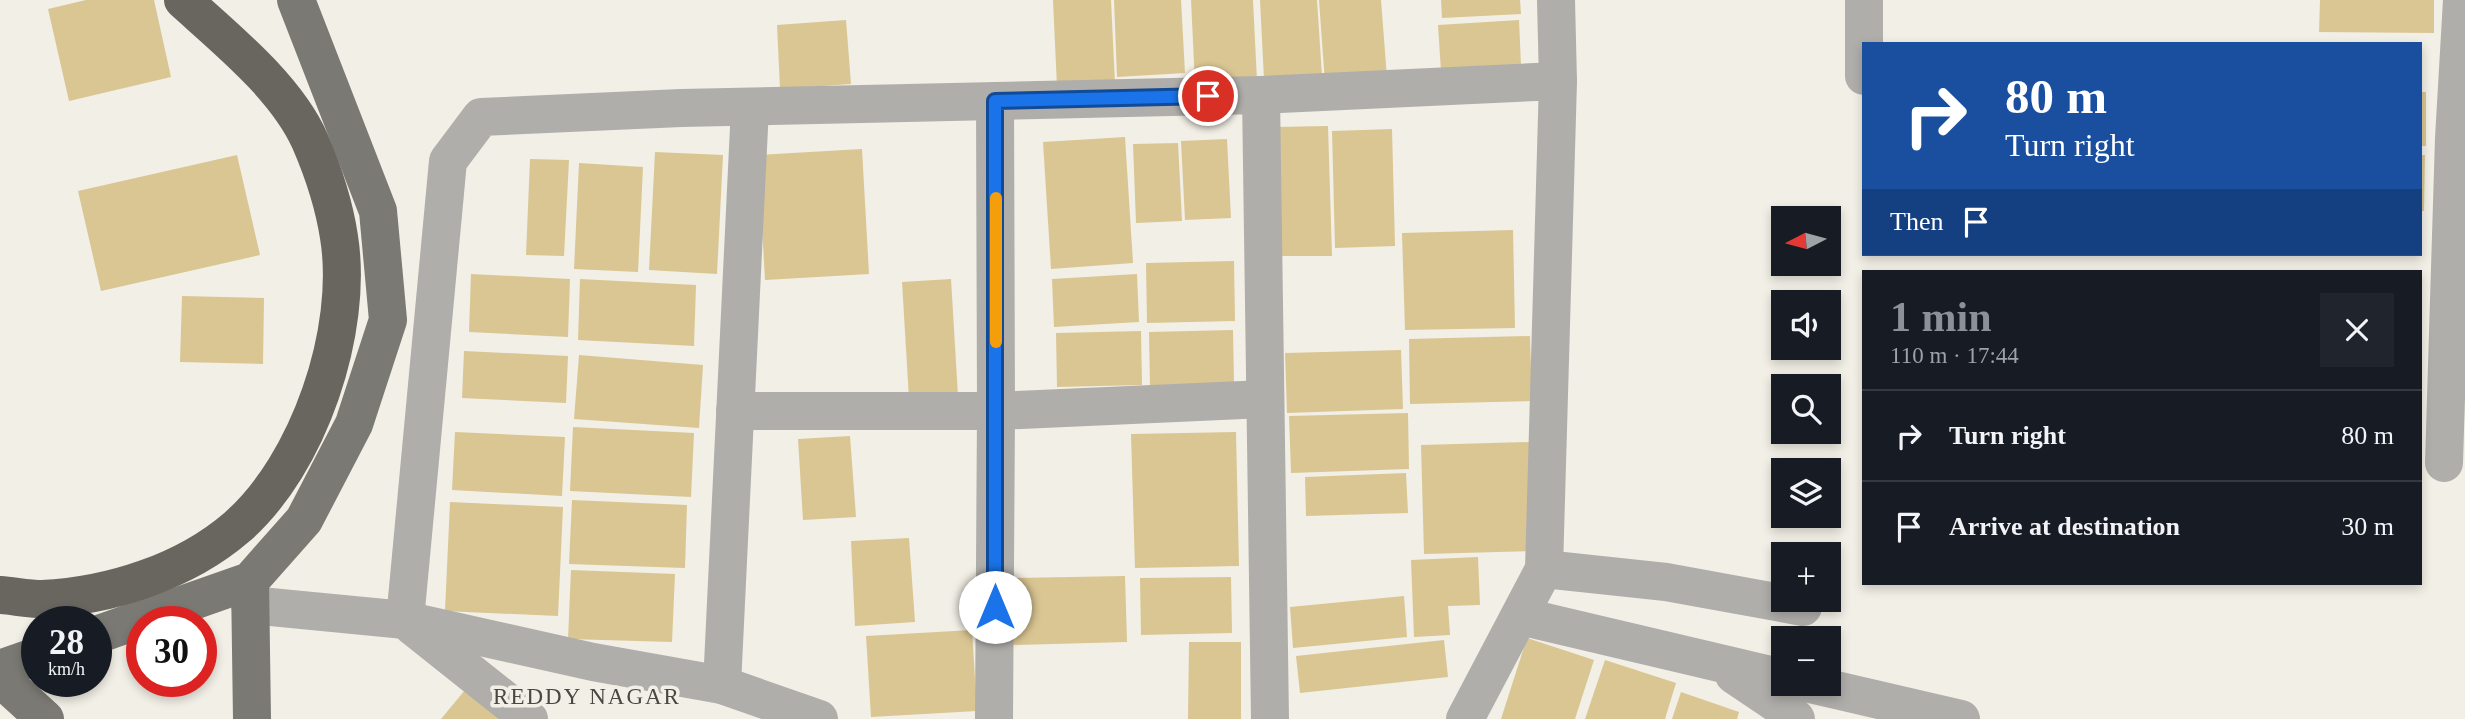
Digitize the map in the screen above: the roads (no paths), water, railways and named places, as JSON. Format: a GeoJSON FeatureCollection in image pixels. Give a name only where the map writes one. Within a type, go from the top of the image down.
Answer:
{"type":"FeatureCollection","features":[{"type":"Feature","properties":{"kind":"highway"},"geometry":{"type":"LineString","coordinates":[[0,595],[41,599],[92,592],[147,579],[197,555],[238,526],[274,485],[300,441],[321,394],[335,343],[341,290],[340,238],[327,185],[308,138],[278,92],[241,53],[183,0]]}},
{"type":"Feature","properties":{"kind":"main road"},"geometry":{"type":"LineString","coordinates":[[252,719],[250,593],[304,520],[354,424],[388,320],[379,211],[296,0]]}},
{"type":"Feature","properties":{"kind":"main road"},"geometry":{"type":"LineString","coordinates":[[112,631],[250,593]]}},
{"type":"Feature","properties":{"kind":"main road"},"geometry":{"type":"LineString","coordinates":[[0,669],[21,662]]}},
{"type":"Feature","properties":{"kind":"main road"},"geometry":{"type":"LineString","coordinates":[[0,678],[45,719]]}},
{"type":"Feature","properties":{"kind":"street"},"geometry":{"type":"LineString","coordinates":[[1465,719],[1545,569],[1558,81],[1556,0]]}},
{"type":"Feature","properties":{"kind":"street"},"geometry":{"type":"LineString","coordinates":[[1864,0],[1864,42]]}},
{"type":"Feature","properties":{"kind":"street"},"geometry":{"type":"LineString","coordinates":[[2444,463],[2453,151],[2462,0]]}},
{"type":"Feature","properties":{"kind":"street"},"geometry":{"type":"LineString","coordinates":[[405,620],[448,161],[481,117],[750,107],[1261,95],[1558,81]]}},
{"type":"Feature","properties":{"kind":"street"},"geometry":{"type":"LineString","coordinates":[[1261,95],[1270,719]]}},
{"type":"Feature","properties":{"kind":"street"},"geometry":{"type":"LineString","coordinates":[[994,719],[995,101]]}},
{"type":"Feature","properties":{"kind":"street"},"geometry":{"type":"LineString","coordinates":[[722,685],[750,107]]}},
{"type":"Feature","properties":{"kind":"street"},"geometry":{"type":"LineString","coordinates":[[735,411],[996,411],[1265,399]]}},
{"type":"Feature","properties":{"kind":"street"},"geometry":{"type":"LineString","coordinates":[[1545,569],[1666,582],[1771,601]]}},
{"type":"Feature","properties":{"kind":"street"},"geometry":{"type":"LineString","coordinates":[[250,593],[405,620],[593,662],[722,685],[819,719]]}},
{"type":"Feature","properties":{"kind":"street"},"geometry":{"type":"LineString","coordinates":[[1520,616],[1771,675]]}},
{"type":"Feature","properties":{"kind":"street"},"geometry":{"type":"LineString","coordinates":[[405,620],[529,719]]}},
{"type":"Feature","properties":{"kind":"street"},"geometry":{"type":"LineString","coordinates":[[1719,663],[1796,719]]}},
{"type":"Feature","properties":{"kind":"street"},"geometry":{"type":"LineString","coordinates":[[1841,691],[1961,719]]}},
{"type":"Feature","properties":{"kind":"district","name":"REDDY NAGAR"},"geometry":{"type":"Point","coordinates":[587,696]}}]}
